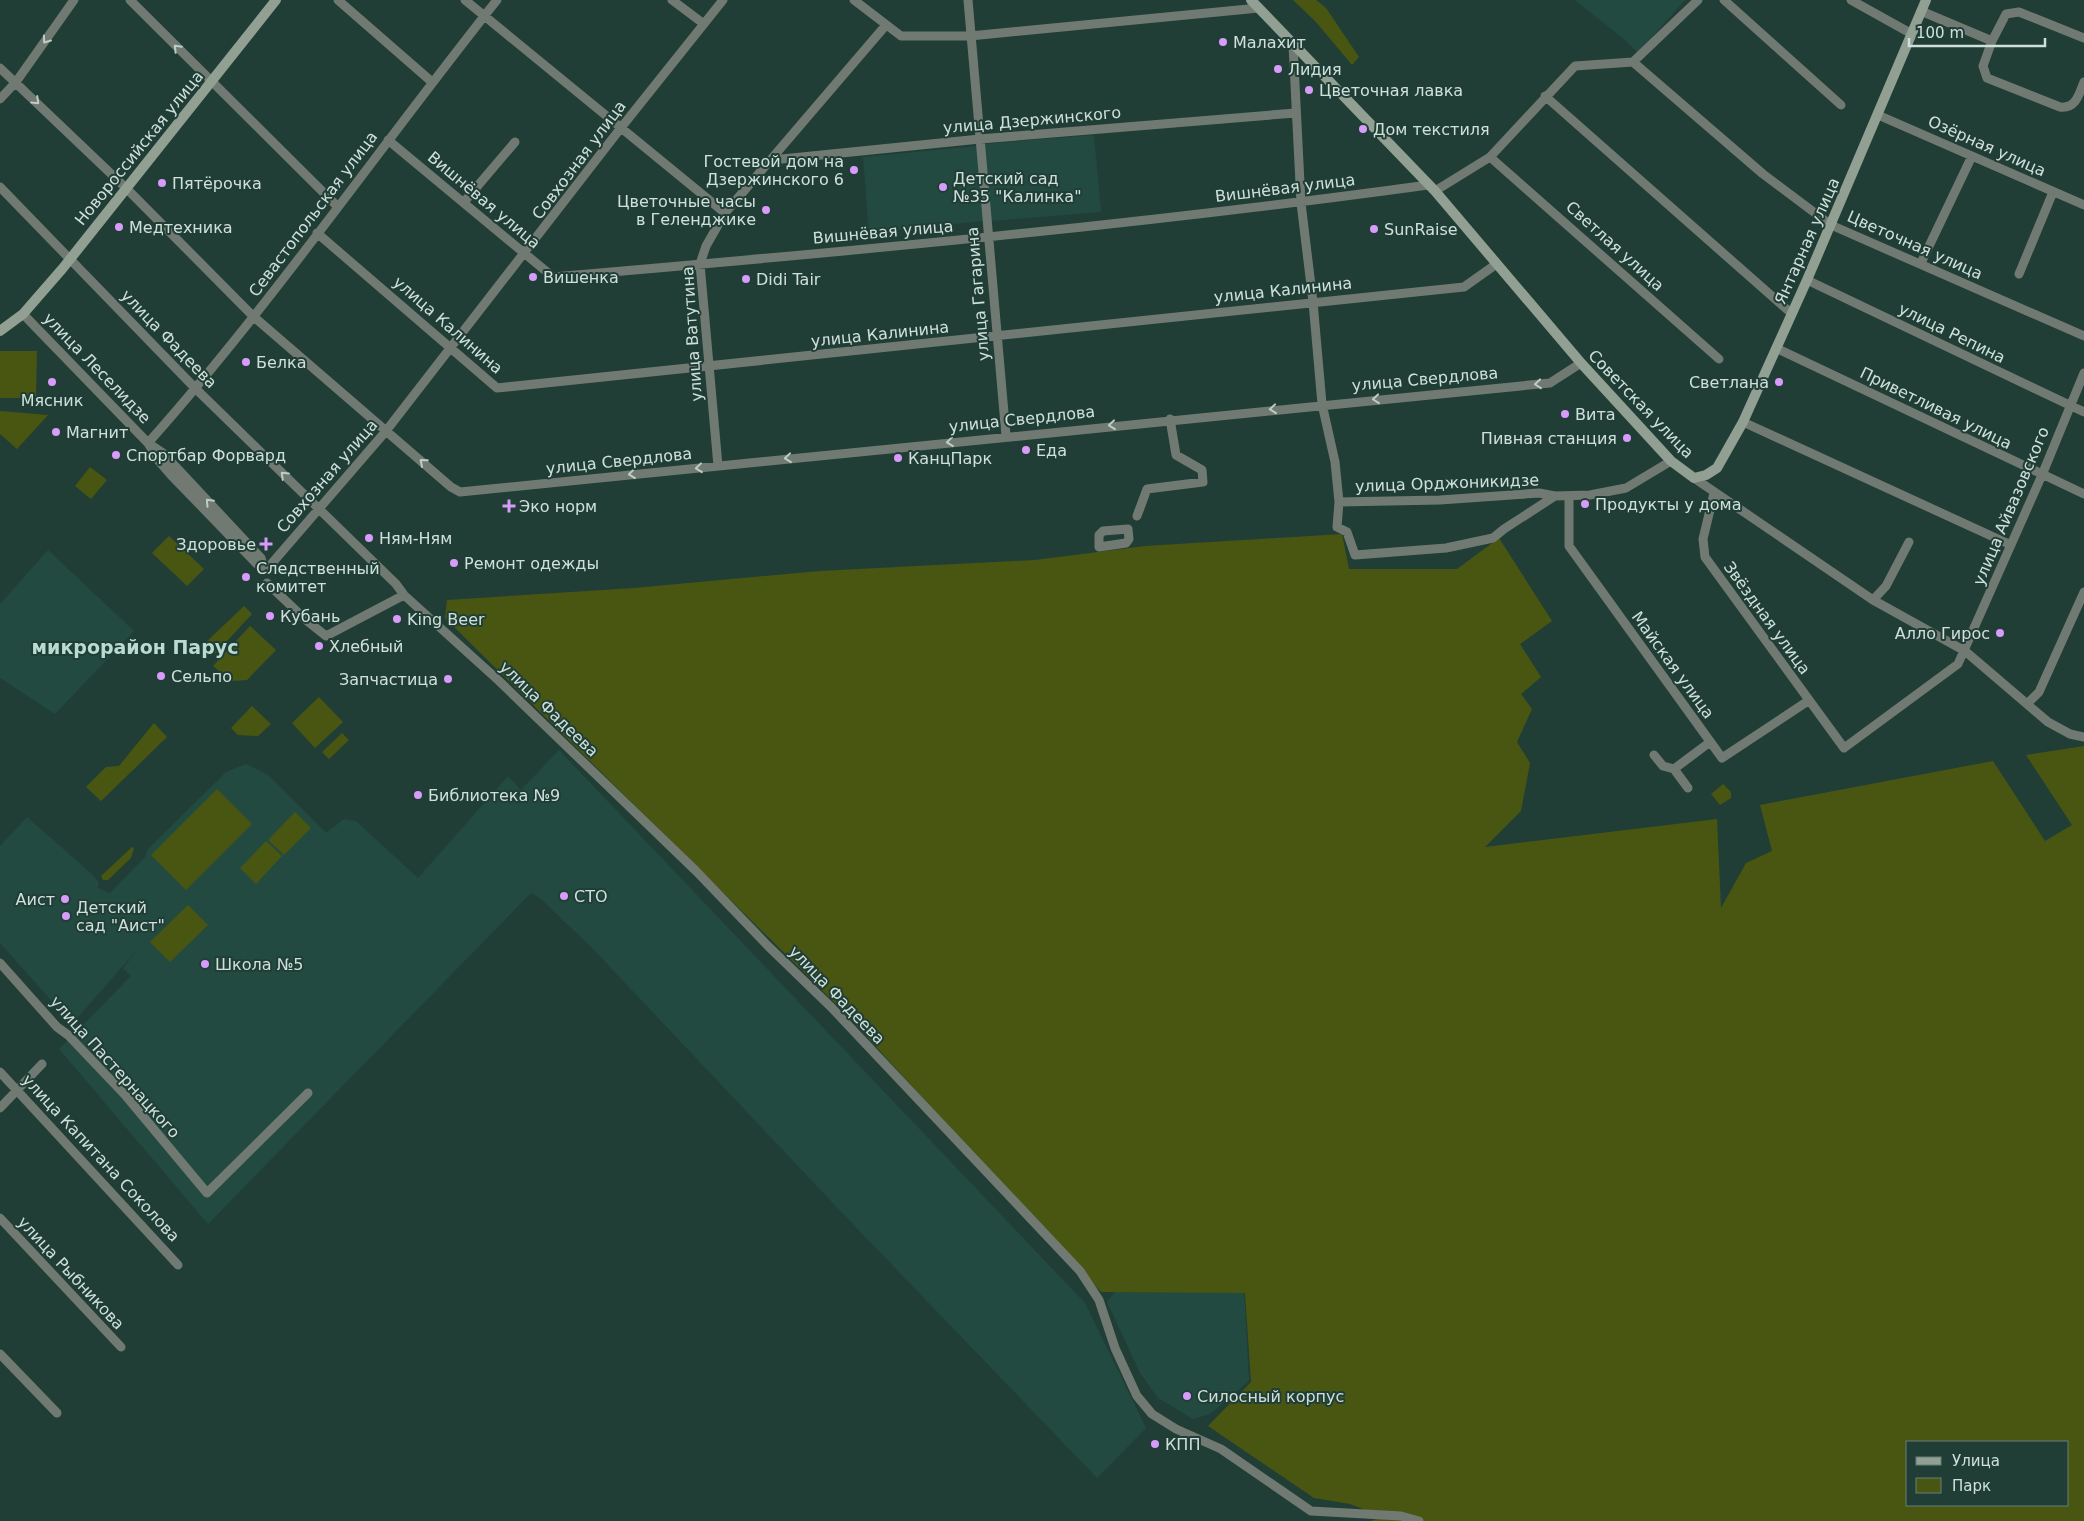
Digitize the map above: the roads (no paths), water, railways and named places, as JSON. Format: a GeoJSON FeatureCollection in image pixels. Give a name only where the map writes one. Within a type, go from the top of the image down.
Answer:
{"type":"FeatureCollection","features":[{"type":"Feature","properties":{"kind":"street"},"geometry":{"type":"LineString","coordinates":[[0,99],[16,82],[74,0]]}},
{"type":"Feature","properties":{"kind":"street"},"geometry":{"type":"LineString","coordinates":[[130,0],[337,206]]}},
{"type":"Feature","properties":{"kind":"street","name":"Новороссийская улица"},"geometry":{"type":"LineString","coordinates":[[23,314],[127,189],[276,0]]}},
{"type":"Feature","properties":{"kind":"street"},"geometry":{"type":"LineString","coordinates":[[338,0],[432,82]]}},
{"type":"Feature","properties":{"kind":"street"},"geometry":{"type":"LineString","coordinates":[[465,0],[620,129],[725,213]]}},
{"type":"Feature","properties":{"kind":"street","name":"Севастопольская улица"},"geometry":{"type":"LineString","coordinates":[[148,443],[254,317],[432,82],[497,0]]}},
{"type":"Feature","properties":{"kind":"street"},"geometry":{"type":"LineString","coordinates":[[672,0],[704,24]]}},
{"type":"Feature","properties":{"kind":"street","name":"Совхозная улица"},"geometry":{"type":"LineString","coordinates":[[265,567],[319,509],[386,431],[526,254],[620,129],[724,0]]}},
{"type":"Feature","properties":{"kind":"street"},"geometry":{"type":"LineString","coordinates":[[854,0],[901,36],[970,36],[1255,4]]}},
{"type":"Feature","properties":{"kind":"street","name":"улица Гагарина"},"geometry":{"type":"LineString","coordinates":[[968,0],[987,238],[998,336],[1006,436]]}},
{"type":"Feature","properties":{"kind":"street"},"geometry":{"type":"LineString","coordinates":[[1431,188],[1490,156],[1575,66],[1633,62],[1698,0]]}},
{"type":"Feature","properties":{"kind":"street"},"geometry":{"type":"LineString","coordinates":[[1724,0],[1841,105]]}},
{"type":"Feature","properties":{"kind":"street"},"geometry":{"type":"LineString","coordinates":[[1851,0],[1912,34]]}},
{"type":"Feature","properties":{"kind":"street","name":"Янтарная улица"},"geometry":{"type":"LineString","coordinates":[[1694,478],[1706,476],[1717,468],[1743,422],[1831,225],[1926,0]]}},
{"type":"Feature","properties":{"kind":"street","name":"Советская улица"},"geometry":{"type":"LineString","coordinates":[[1255,4],[1431,188],[1582,364],[1672,461],[1714,493],[1873,600],[1965,651],[2048,722],[2070,734],[2084,737]]}},
{"type":"Feature","properties":{"kind":"street"},"geometry":{"type":"LineString","coordinates":[[1922,11],[1992,41]]}},
{"type":"Feature","properties":{"kind":"street"},"geometry":{"type":"LineString","coordinates":[[2084,38],[2019,12],[2012,11],[2006,14],[1992,41],[1983,66],[1987,78],[2060,107],[2068,108],[2074,104],[2084,82]]}},
{"type":"Feature","properties":{"kind":"street","name":"улица Ватутина"},"geometry":{"type":"LineString","coordinates":[[718,466],[700,264],[706,246],[725,213],[886,25]]}},
{"type":"Feature","properties":{"kind":"street"},"geometry":{"type":"LineString","coordinates":[[1293,45],[1301,203],[1314,302],[1322,404],[1335,462],[1339,502]]}},
{"type":"Feature","properties":{"kind":"street","name":"Цветочная улица"},"geometry":{"type":"LineString","coordinates":[[1633,62],[1763,174],[1831,225],[2084,336]]}},
{"type":"Feature","properties":{"kind":"street"},"geometry":{"type":"LineString","coordinates":[[0,68],[127,189],[254,317],[386,431]]}},
{"type":"Feature","properties":{"kind":"street"},"geometry":{"type":"LineString","coordinates":[[1545,96],[1792,313]]}},
{"type":"Feature","properties":{"kind":"street","name":"улица Дзержинского"},"geometry":{"type":"LineString","coordinates":[[772,160],[980,139],[1295,113]]}},
{"type":"Feature","properties":{"kind":"street","name":"Озёрная улица"},"geometry":{"type":"LineString","coordinates":[[1878,115],[2084,205]]}},
{"type":"Feature","properties":{"kind":"street","name":"Вишнёвая улица"},"geometry":{"type":"LineString","coordinates":[[388,140],[553,277],[987,238],[1431,188]]}},
{"type":"Feature","properties":{"kind":"street"},"geometry":{"type":"LineString","coordinates":[[464,202],[515,142]]}},
{"type":"Feature","properties":{"kind":"street","name":"Светлая улица"},"geometry":{"type":"LineString","coordinates":[[1490,156],[1719,359]]}},
{"type":"Feature","properties":{"kind":"street"},"geometry":{"type":"LineString","coordinates":[[1921,263],[1972,156]]}},
{"type":"Feature","properties":{"kind":"street","name":"улица Фадеева"},"geometry":{"type":"LineString","coordinates":[[0,187],[196,388],[319,509]]}},
{"type":"Feature","properties":{"kind":"street"},"geometry":{"type":"LineString","coordinates":[[2019,274],[2053,192]]}},
{"type":"Feature","properties":{"kind":"street","name":"улица Калинина"},"geometry":{"type":"LineString","coordinates":[[317,233],[498,388],[1464,287],[1495,264]]}},
{"type":"Feature","properties":{"kind":"street","name":"улица Репина"},"geometry":{"type":"LineString","coordinates":[[1807,280],[2084,412]]}},
{"type":"Feature","properties":{"kind":"street","name":"улица Леселидзе"},"geometry":{"type":"LineString","coordinates":[[0,331],[23,314],[148,443],[164,453],[261,558],[265,567]]}},
{"type":"Feature","properties":{"kind":"street","name":"Приветливая улица"},"geometry":{"type":"LineString","coordinates":[[1776,348],[2042,476],[2084,494]]}},
{"type":"Feature","properties":{"kind":"street","name":"улица Свердлова"},"geometry":{"type":"LineString","coordinates":[[386,431],[451,487],[460,492],[1170,419],[1550,383],[1582,364]]}},
{"type":"Feature","properties":{"kind":"street","name":"улица Айвазовского"},"geometry":{"type":"LineString","coordinates":[[1844,748],[1958,664],[2042,476],[2084,373]]}},
{"type":"Feature","properties":{"kind":"street"},"geometry":{"type":"LineString","coordinates":[[1137,516],[1147,489],[1203,482],[1202,470],[1176,455],[1170,419]]}},
{"type":"Feature","properties":{"kind":"street"},"geometry":{"type":"LineString","coordinates":[[1743,422],[2010,545]]}},
{"type":"Feature","properties":{"kind":"street","name":"улица Орджоникидзе"},"geometry":{"type":"LineString","coordinates":[[1556,496],[1493,538],[1446,548],[1355,555],[1347,532],[1337,527],[1339,502],[1440,500],[1539,493],[1556,496],[1590,496],[1626,488],[1672,461]]}},
{"type":"Feature","properties":{"kind":"street","name":"Звёздная улица"},"geometry":{"type":"LineString","coordinates":[[1714,493],[1703,539],[1705,557],[1844,748]]}},
{"type":"Feature","properties":{"kind":"street","name":"Майская улица"},"geometry":{"type":"LineString","coordinates":[[1569,496],[1569,546],[1722,758],[1808,701]]}},
{"type":"Feature","properties":{"kind":"street"},"geometry":{"type":"LineString","coordinates":[[267,583],[326,636],[404,595],[319,509]]}},
{"type":"Feature","properties":{"kind":"street"},"geometry":{"type":"LineString","coordinates":[[1873,600],[1886,586],[1908,542]]}},
{"type":"Feature","properties":{"kind":"street"},"geometry":{"type":"LineString","coordinates":[[2027,704],[2039,692],[2081,606],[2084,592]]}},
{"type":"Feature","properties":{"kind":"street","name":"улица Фадеева"},"geometry":{"type":"LineString","coordinates":[[404,595],[527,708],[696,871],[768,946],[831,1007],[1080,1271],[1100,1300],[1115,1348],[1137,1396],[1152,1414],[1176,1430],[1236,1459],[1311,1511],[1401,1516],[1418,1521]]}},
{"type":"Feature","properties":{"kind":"street"},"geometry":{"type":"LineString","coordinates":[[1674,769],[1710,742]]}},
{"type":"Feature","properties":{"kind":"street"},"geometry":{"type":"LineString","coordinates":[[1654,755],[1663,766],[1674,769],[1688,788]]}},
{"type":"Feature","properties":{"kind":"street","name":"улица Пастернацкого"},"geometry":{"type":"LineString","coordinates":[[0,962],[57,1027],[82,1048],[126,1096],[207,1194],[308,1093]]}},
{"type":"Feature","properties":{"kind":"street"},"geometry":{"type":"LineString","coordinates":[[0,1108],[42,1064]]}},
{"type":"Feature","properties":{"kind":"street","name":"улица Капитана Соколова"},"geometry":{"type":"LineString","coordinates":[[0,1072],[18,1089],[178,1265]]}},
{"type":"Feature","properties":{"kind":"street","name":"улица Рыбникова"},"geometry":{"type":"LineString","coordinates":[[0,1218],[121,1347]]}},
{"type":"Feature","properties":{"kind":"street"},"geometry":{"type":"LineString","coordinates":[[0,1354],[57,1413]]}},
{"type":"Feature","properties":{"kind":"place","name":"Малахит"},"geometry":{"type":"Point","coordinates":[1223,42]}},
{"type":"Feature","properties":{"kind":"place","name":"Лидия"},"geometry":{"type":"Point","coordinates":[1278,69]}},
{"type":"Feature","properties":{"kind":"place","name":"Цветочная лавка"},"geometry":{"type":"Point","coordinates":[1309,90]}},
{"type":"Feature","properties":{"kind":"place","name":"Дом текстиля"},"geometry":{"type":"Point","coordinates":[1363,129]}},
{"type":"Feature","properties":{"kind":"place","name":"Гостевой дом на Дзержинского 6"},"geometry":{"type":"Point","coordinates":[854,170]}},
{"type":"Feature","properties":{"kind":"place","name":"Пятёрочка"},"geometry":{"type":"Point","coordinates":[162,183]}},
{"type":"Feature","properties":{"kind":"place","name":"Детский сад №35 \"Калинка\""},"geometry":{"type":"Point","coordinates":[943,187]}},
{"type":"Feature","properties":{"kind":"place","name":"Цветочные часы в Геленджике"},"geometry":{"type":"Point","coordinates":[766,210]}},
{"type":"Feature","properties":{"kind":"place","name":"Медтехника"},"geometry":{"type":"Point","coordinates":[119,227]}},
{"type":"Feature","properties":{"kind":"place","name":"SunRaise"},"geometry":{"type":"Point","coordinates":[1374,229]}},
{"type":"Feature","properties":{"kind":"place","name":"Вишенка"},"geometry":{"type":"Point","coordinates":[533,277]}},
{"type":"Feature","properties":{"kind":"place","name":"Didi Tair"},"geometry":{"type":"Point","coordinates":[746,279]}},
{"type":"Feature","properties":{"kind":"place","name":"Белка"},"geometry":{"type":"Point","coordinates":[246,362]}},
{"type":"Feature","properties":{"kind":"place","name":"Мясник"},"geometry":{"type":"Point","coordinates":[52,382]}},
{"type":"Feature","properties":{"kind":"place","name":"Светлана"},"geometry":{"type":"Point","coordinates":[1779,382]}},
{"type":"Feature","properties":{"kind":"place","name":"Вита"},"geometry":{"type":"Point","coordinates":[1565,414]}},
{"type":"Feature","properties":{"kind":"place","name":"Магнит"},"geometry":{"type":"Point","coordinates":[56,432]}},
{"type":"Feature","properties":{"kind":"place","name":"Пивная станция"},"geometry":{"type":"Point","coordinates":[1627,438]}},
{"type":"Feature","properties":{"kind":"place","name":"Еда"},"geometry":{"type":"Point","coordinates":[1026,450]}},
{"type":"Feature","properties":{"kind":"place","name":"Спортбар Форвард"},"geometry":{"type":"Point","coordinates":[116,455]}},
{"type":"Feature","properties":{"kind":"place","name":"КанцПарк"},"geometry":{"type":"Point","coordinates":[898,458]}},
{"type":"Feature","properties":{"kind":"place","name":"Продукты у дома"},"geometry":{"type":"Point","coordinates":[1585,504]}},
{"type":"Feature","properties":{"kind":"place","name":"Эко норм"},"geometry":{"type":"Point","coordinates":[509,506]}},
{"type":"Feature","properties":{"kind":"place","name":"Ням-Ням"},"geometry":{"type":"Point","coordinates":[369,538]}},
{"type":"Feature","properties":{"kind":"place","name":"Здоровье"},"geometry":{"type":"Point","coordinates":[266,544]}},
{"type":"Feature","properties":{"kind":"place","name":"Ремонт одежды"},"geometry":{"type":"Point","coordinates":[454,563]}},
{"type":"Feature","properties":{"kind":"place","name":"Следственный комитет"},"geometry":{"type":"Point","coordinates":[246,577]}},
{"type":"Feature","properties":{"kind":"place","name":"Кубань"},"geometry":{"type":"Point","coordinates":[270,616]}},
{"type":"Feature","properties":{"kind":"place","name":"King Beer"},"geometry":{"type":"Point","coordinates":[397,619]}},
{"type":"Feature","properties":{"kind":"place","name":"Алло Гирос"},"geometry":{"type":"Point","coordinates":[2000,633]}},
{"type":"Feature","properties":{"kind":"place","name":"Хлебный"},"geometry":{"type":"Point","coordinates":[319,646]}},
{"type":"Feature","properties":{"kind":"place","name":"Сельпо"},"geometry":{"type":"Point","coordinates":[161,676]}},
{"type":"Feature","properties":{"kind":"place","name":"Запчастица"},"geometry":{"type":"Point","coordinates":[448,679]}},
{"type":"Feature","properties":{"kind":"place","name":"Библиотека №9"},"geometry":{"type":"Point","coordinates":[418,795]}},
{"type":"Feature","properties":{"kind":"place","name":"СТО"},"geometry":{"type":"Point","coordinates":[564,896]}},
{"type":"Feature","properties":{"kind":"place","name":"Аист"},"geometry":{"type":"Point","coordinates":[65,899]}},
{"type":"Feature","properties":{"kind":"place","name":"Детский сад \"Аист\""},"geometry":{"type":"Point","coordinates":[66,916]}},
{"type":"Feature","properties":{"kind":"place","name":"Школа №5"},"geometry":{"type":"Point","coordinates":[205,964]}},
{"type":"Feature","properties":{"kind":"place","name":"Силосный корпус"},"geometry":{"type":"Point","coordinates":[1187,1396]}},
{"type":"Feature","properties":{"kind":"place","name":"КПП"},"geometry":{"type":"Point","coordinates":[1155,1444]}},
{"type":"Feature","properties":{"kind":"district","name":"микрорайон Парус"},"geometry":{"type":"Point","coordinates":[135,647]}}]}
